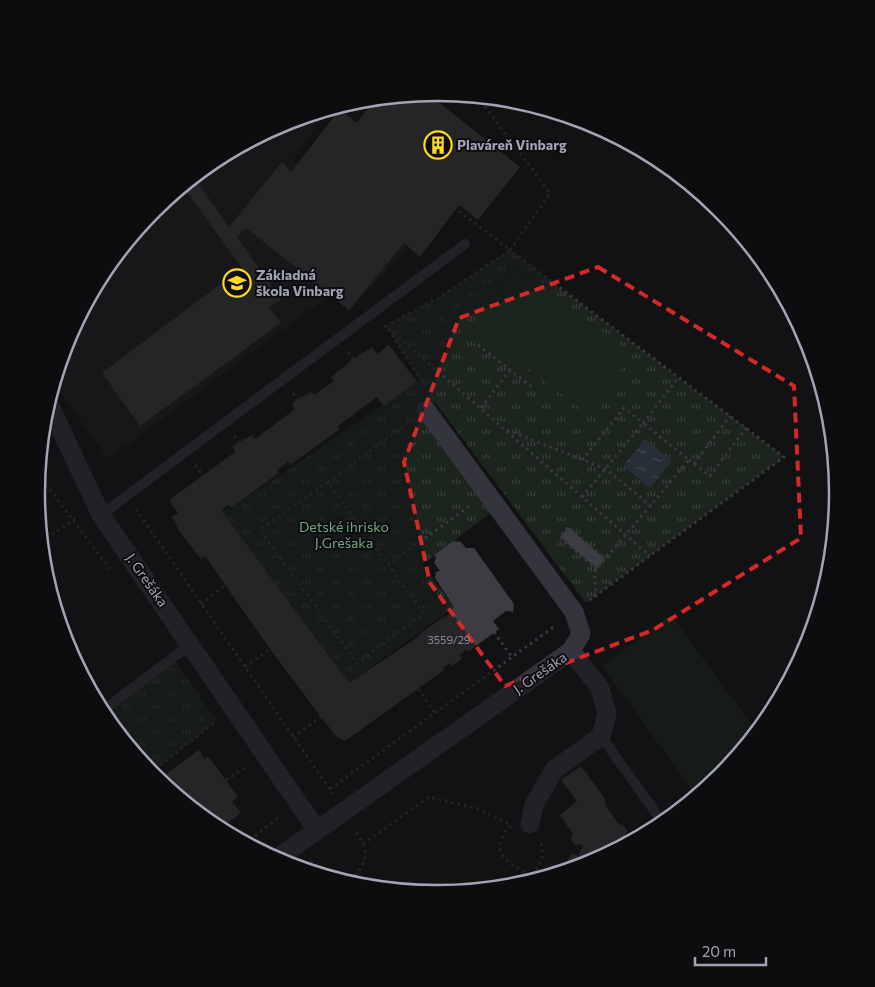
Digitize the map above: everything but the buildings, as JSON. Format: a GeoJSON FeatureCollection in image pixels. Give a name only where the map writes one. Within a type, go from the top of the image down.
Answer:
{"type":"FeatureCollection","features":[{"type":"Feature","properties":{"kind":"street","name":"J. Grešáka"},"geometry":{"type":"LineString","coordinates":[[283,854],[570,651],[581,634],[580,608],[486,493],[426,410]]}},
{"type":"Feature","properties":{"kind":"street","name":"J. Grešáka"},"geometry":{"type":"LineString","coordinates":[[54,414],[99,510],[316,829]]}},
{"type":"Feature","properties":{"kind":"street"},"geometry":{"type":"LineString","coordinates":[[521,825],[554,770],[601,736],[607,714],[600,688],[570,651]]}},
{"type":"Feature","properties":{"kind":"lane"},"geometry":{"type":"LineString","coordinates":[[99,510],[126,497],[465,244]]}},
{"type":"Feature","properties":{"kind":"lane"},"geometry":{"type":"LineString","coordinates":[[108,707],[191,644]]}},
{"type":"Feature","properties":{"kind":"lane"},"geometry":{"type":"LineString","coordinates":[[601,736],[659,818]]}},
{"type":"Feature","properties":{"kind":"path"},"geometry":{"type":"LineString","coordinates":[[330,789],[784,457],[510,250],[550,193],[483,104]]}},
{"type":"Feature","properties":{"kind":"path"},"geometry":{"type":"LineString","coordinates":[[378,330],[386,326]]}},
{"type":"Feature","properties":{"kind":"path"},"geometry":{"type":"LineString","coordinates":[[386,326],[650,556]]}},
{"type":"Feature","properties":{"kind":"path"},"geometry":{"type":"LineString","coordinates":[[328,482],[424,614],[357,663],[260,530],[436,402],[386,326]]}},
{"type":"Feature","properties":{"kind":"path"},"geometry":{"type":"LineString","coordinates":[[346,350],[354,345]]}},
{"type":"Feature","properties":{"kind":"path"},"geometry":{"type":"LineString","coordinates":[[478,346],[532,387]]}},
{"type":"Feature","properties":{"kind":"path"},"geometry":{"type":"LineString","coordinates":[[481,408],[510,370]]}},
{"type":"Feature","properties":{"kind":"path"},"geometry":{"type":"LineString","coordinates":[[582,496],[606,469],[679,377]]}},
{"type":"Feature","properties":{"kind":"path"},"geometry":{"type":"LineString","coordinates":[[582,460],[624,408],[710,476],[746,428]]}},
{"type":"Feature","properties":{"kind":"path"},"geometry":{"type":"LineString","coordinates":[[694,464],[730,416]]}},
{"type":"Feature","properties":{"kind":"path"},"geometry":{"type":"LineString","coordinates":[[504,428],[606,469],[651,506]]}},
{"type":"Feature","properties":{"kind":"path"},"geometry":{"type":"LineString","coordinates":[[596,596],[594,572],[596,569],[689,460]]}},
{"type":"Feature","properties":{"kind":"path"},"geometry":{"type":"LineString","coordinates":[[191,461],[203,476]]}},
{"type":"Feature","properties":{"kind":"path"},"geometry":{"type":"LineString","coordinates":[[47,486],[73,520]]}},
{"type":"Feature","properties":{"kind":"path"},"geometry":{"type":"LineString","coordinates":[[388,565],[486,493]]}},
{"type":"Feature","properties":{"kind":"path"},"geometry":{"type":"LineString","coordinates":[[126,497],[344,811]]}},
{"type":"Feature","properties":{"kind":"path"},"geometry":{"type":"LineString","coordinates":[[47,538],[73,520],[99,510]]}},
{"type":"Feature","properties":{"kind":"path"},"geometry":{"type":"LineString","coordinates":[[596,569],[560,537],[568,527],[605,559]]}},
{"type":"Feature","properties":{"kind":"path"},"geometry":{"type":"LineString","coordinates":[[201,604],[225,585]]}},
{"type":"Feature","properties":{"kind":"path"},"geometry":{"type":"LineString","coordinates":[[494,632],[512,657]]}},
{"type":"Feature","properties":{"kind":"path"},"geometry":{"type":"LineString","coordinates":[[245,667],[270,649]]}},
{"type":"Feature","properties":{"kind":"path"},"geometry":{"type":"LineString","coordinates":[[418,689],[435,713]]}},
{"type":"Feature","properties":{"kind":"path"},"geometry":{"type":"LineString","coordinates":[[293,737],[321,717]]}},
{"type":"Feature","properties":{"kind":"path"},"geometry":{"type":"LineString","coordinates":[[157,768],[217,721],[222,729]]}},
{"type":"Feature","properties":{"kind":"path"},"geometry":{"type":"LineString","coordinates":[[242,758],[252,773]]}},
{"type":"Feature","properties":{"kind":"path"},"geometry":{"type":"LineString","coordinates":[[226,780],[247,766]]}},
{"type":"Feature","properties":{"kind":"path"},"geometry":{"type":"LineString","coordinates":[[363,844],[429,797],[478,809],[521,825],[540,839],[543,856],[535,874]]}},
{"type":"Feature","properties":{"kind":"path"},"geometry":{"type":"LineString","coordinates":[[252,839],[280,817],[276,810]]}},
{"type":"Feature","properties":{"kind":"path"},"geometry":{"type":"LineString","coordinates":[[521,825],[506,829],[500,842],[500,853],[507,861],[530,875]]}},
{"type":"Feature","properties":{"kind":"path"},"geometry":{"type":"LineString","coordinates":[[354,877],[364,864],[365,848]]}},
{"type":"Feature","properties":{"kind":"highlighted area"},"geometry":{"type":"Polygon","coordinates":[[[598,267],[794,386],[801,538],[653,630],[505,686],[430,583],[404,462],[459,318],[598,267]]]}},
{"type":"Feature","properties":{"kind":"shaded area","name":"Základná škola Vinbarg"},"geometry":{"type":"Polygon","coordinates":[[[321,119],[293,160],[409,248],[349,310],[330,295],[108,459],[59,390],[85,320],[111,275],[142,235],[160,216],[179,198],[219,167],[264,141],[321,119]]]}},
{"type":"Feature","properties":{"kind":"green space","name":"Detské ihrisko J.Grešaka"},"geometry":{"type":"Polygon","coordinates":[[[510,250],[784,457],[586,603],[435,402],[426,409],[497,508],[422,565],[454,607],[349,683],[221,510],[231,508],[421,380],[386,326],[438,298],[510,250]]]}},
{"type":"Feature","properties":{"kind":"green space"},"geometry":{"type":"Polygon","coordinates":[[[516,267],[632,354],[588,414],[471,326],[516,267]]]}},
{"type":"Feature","properties":{"kind":"green space"},"geometry":{"type":"Polygon","coordinates":[[[671,615],[753,726],[733,752],[693,791],[602,666],[671,615]]]}},
{"type":"Feature","properties":{"kind":"green space"},"geometry":{"type":"Polygon","coordinates":[[[173,658],[217,721],[157,768],[142,752],[108,707],[173,658]]]}},
{"type":"Feature","properties":{"kind":"water"},"geometry":{"type":"Polygon","coordinates":[[[645,439],[672,461],[650,488],[623,466],[645,439]]]}},
{"type":"Feature","properties":{"kind":"place","name":"Plaváreň Vinbarg"},"geometry":{"type":"Point","coordinates":[438,145]}},
{"type":"Feature","properties":{"kind":"place","name":"Základná škola Vinbarg"},"geometry":{"type":"Point","coordinates":[237,283]}}]}
